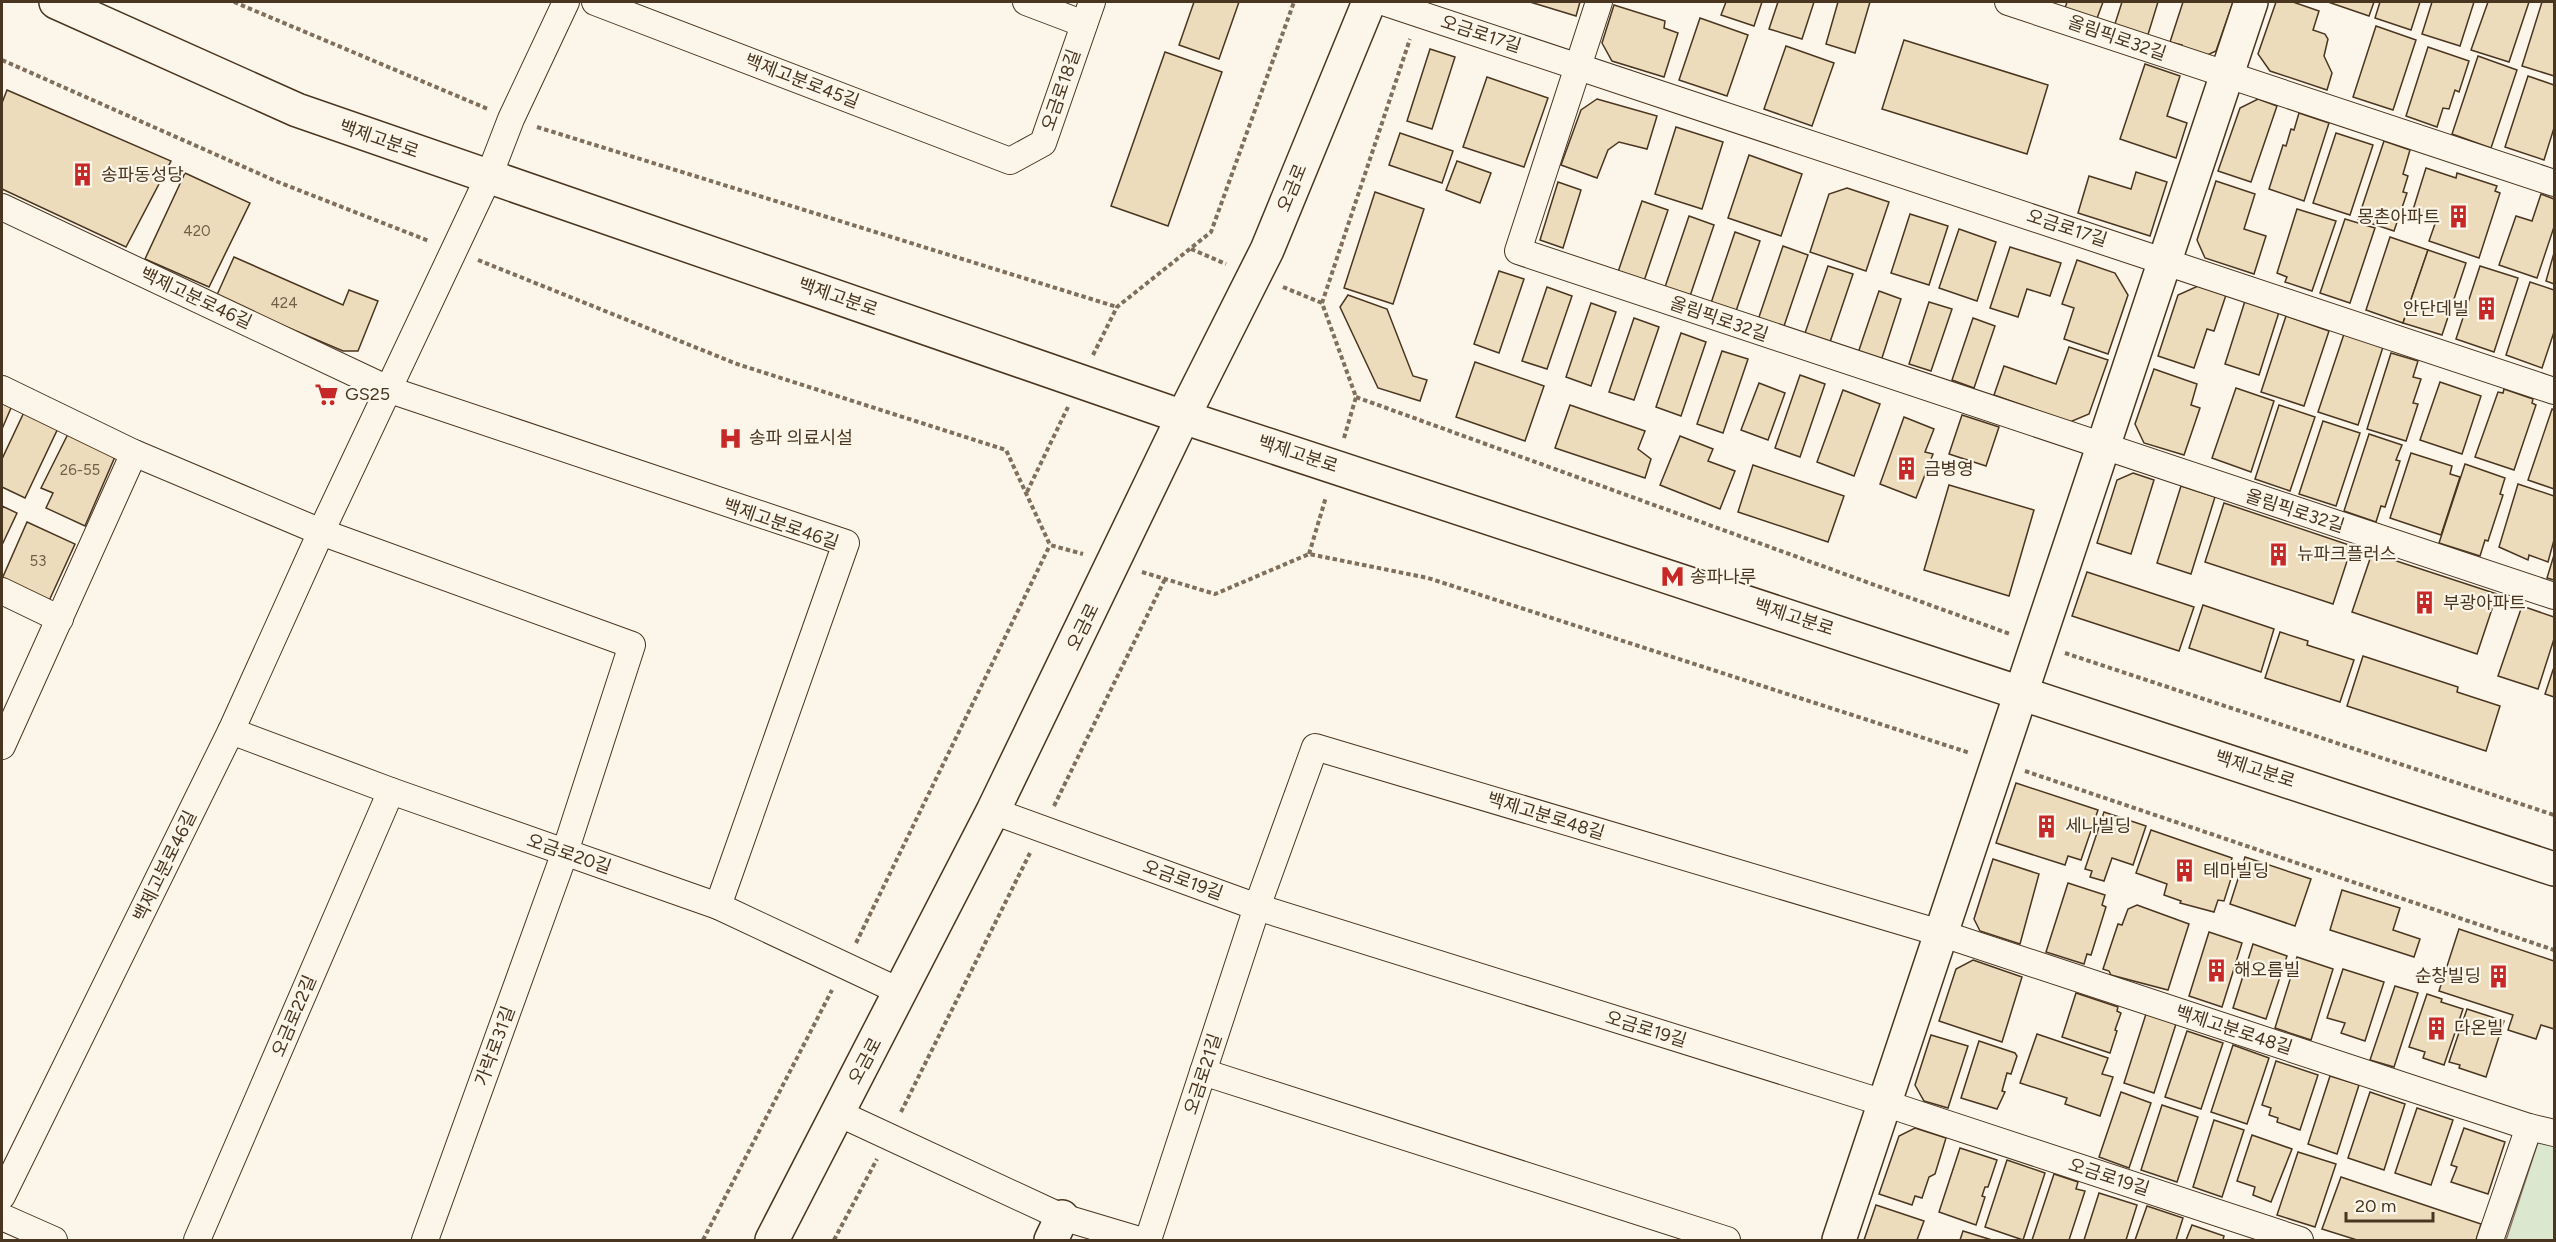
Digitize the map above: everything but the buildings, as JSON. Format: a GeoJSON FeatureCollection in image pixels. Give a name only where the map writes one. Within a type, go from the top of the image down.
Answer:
{"type":"FeatureCollection","features":[{"type":"Feature","properties":{"kind":"main road","name":"백제고분로"},"geometry":{"type":"LineString","coordinates":[[56,2],[297,110],[1183,417],[2021,691],[2554,869]]}},
{"type":"Feature","properties":{"kind":"main road","name":"오금로"},"geometry":{"type":"LineString","coordinates":[[772,1240],[993,811],[1183,417],[1267,250],[1369,2]]}},
{"type":"Feature","properties":{"kind":"main road"},"geometry":{"type":"LineString","coordinates":[[1839,1240],[2251,2]]}},
{"type":"Feature","properties":{"kind":"street"},"geometry":{"type":"LineString","coordinates":[[489,176],[511,119],[566,2]]}},
{"type":"Feature","properties":{"kind":"street","name":"백제고분로45길"},"geometry":{"type":"LineString","coordinates":[[595,2],[1010,161]]}},
{"type":"Feature","properties":{"kind":"street"},"geometry":{"type":"LineString","coordinates":[[1026,2],[1088,13]]}},
{"type":"Feature","properties":{"kind":"street","name":"오금로17길"},"geometry":{"type":"LineString","coordinates":[[1383,2],[2554,391]]}},
{"type":"Feature","properties":{"kind":"street"},"geometry":{"type":"LineString","coordinates":[[1580,67],[1599,2]]}},
{"type":"Feature","properties":{"kind":"street","name":"올림픽로32길"},"geometry":{"type":"LineString","coordinates":[[2008,2],[2554,183]]}},
{"type":"Feature","properties":{"kind":"street","name":"오금로18길"},"geometry":{"type":"LineString","coordinates":[[1010,161],[1043,143],[1088,13]]}},
{"type":"Feature","properties":{"kind":"street","name":"올림픽로32길"},"geometry":{"type":"LineString","coordinates":[[1580,67],[1518,251],[2554,596]]}},
{"type":"Feature","properties":{"kind":"street","name":"백제고분로46길"},"geometry":{"type":"LineString","coordinates":[[2,1196],[231,731],[321,532],[489,176]]}},
{"type":"Feature","properties":{"kind":"street","name":"백제고분로46길"},"geometry":{"type":"LineString","coordinates":[[2,207],[390,390],[846,543],[718,906]]}},
{"type":"Feature","properties":{"kind":"street"},"geometry":{"type":"LineString","coordinates":[[2,389],[134,453],[321,532],[632,645],[565,852]]}},
{"type":"Feature","properties":{"kind":"street"},"geometry":{"type":"LineString","coordinates":[[2,746],[134,453]]}},
{"type":"Feature","properties":{"kind":"street"},"geometry":{"type":"LineString","coordinates":[[2,591],[60,619]]}},
{"type":"Feature","properties":{"kind":"street","name":"오금로20길"},"geometry":{"type":"LineString","coordinates":[[231,731],[391,791],[718,906],[901,992]]}},
{"type":"Feature","properties":{"kind":"street","name":"백제고분로48길"},"geometry":{"type":"LineString","coordinates":[[1257,907],[1315,747],[1940,933],[2529,1127],[2554,1133]]}},
{"type":"Feature","properties":{"kind":"street","name":"오금로22길"},"geometry":{"type":"LineString","coordinates":[[198,1240],[391,791]]}},
{"type":"Feature","properties":{"kind":"street","name":"오금로19길"},"geometry":{"type":"LineString","coordinates":[[993,811],[1257,907],[1884,1103],[2300,1240]]}},
{"type":"Feature","properties":{"kind":"street","name":"가락로31길"},"geometry":{"type":"LineString","coordinates":[[425,1240],[565,852]]}},
{"type":"Feature","properties":{"kind":"street","name":"오금로21길"},"geometry":{"type":"LineString","coordinates":[[1148,1240],[1257,907]]}},
{"type":"Feature","properties":{"kind":"street"},"geometry":{"type":"LineString","coordinates":[[1203,1072],[1726,1240]]}},
{"type":"Feature","properties":{"kind":"street"},"geometry":{"type":"LineString","coordinates":[[838,1113],[889,1137],[1056,1229],[1139,1240]]}},
{"type":"Feature","properties":{"kind":"street"},"geometry":{"type":"LineString","coordinates":[[2490,1240],[2529,1127]]}},
{"type":"Feature","properties":{"kind":"street"},"geometry":{"type":"LineString","coordinates":[[2,1217],[54,1240]]}},
{"type":"Feature","properties":{"kind":"path"},"geometry":{"type":"LineString","coordinates":[[234,2],[511,119],[1117,307],[1211,232],[1294,2]]}},
{"type":"Feature","properties":{"kind":"path"},"geometry":{"type":"LineString","coordinates":[[1418,13],[1322,303],[1356,397],[2037,644],[2554,815]]}},
{"type":"Feature","properties":{"kind":"path"},"geometry":{"type":"LineString","coordinates":[[2,60],[278,182],[737,364],[1006,450],[1050,544],[844,967],[703,1240]]}},
{"type":"Feature","properties":{"kind":"path"},"geometry":{"type":"LineString","coordinates":[[834,1240],[889,1137],[1165,579],[1215,594],[1309,554],[1428,578],[1998,762],[2554,950]]}},
{"type":"Feature","properties":{"kind":"green space"},"geometry":{"type":"Polygon","coordinates":[[[2540,1136],[2554,1141],[2554,1240],[2506,1240],[2540,1136]]]}},
{"type":"Feature","properties":{"kind":"place","name":"송파동성당"},"geometry":{"type":"Point","coordinates":[83,175]}},
{"type":"Feature","properties":{"kind":"place","name":"몽촌아파트"},"geometry":{"type":"Point","coordinates":[2458,217]}},
{"type":"Feature","properties":{"kind":"place","name":"안단데빌"},"geometry":{"type":"Point","coordinates":[2487,309]}},
{"type":"Feature","properties":{"kind":"place","name":"GS25"},"geometry":{"type":"Point","coordinates":[327,394]}},
{"type":"Feature","properties":{"kind":"place","name":"송파 의료시설"},"geometry":{"type":"Point","coordinates":[731,438]}},
{"type":"Feature","properties":{"kind":"place","name":"금병영"},"geometry":{"type":"Point","coordinates":[1906,469]}},
{"type":"Feature","properties":{"kind":"place","name":"뉴파크플러스"},"geometry":{"type":"Point","coordinates":[2279,554]}},
{"type":"Feature","properties":{"kind":"place","name":"송파나루"},"geometry":{"type":"Point","coordinates":[1672,577]}},
{"type":"Feature","properties":{"kind":"place","name":"부광아파트"},"geometry":{"type":"Point","coordinates":[2425,603]}},
{"type":"Feature","properties":{"kind":"place","name":"세나빌딩"},"geometry":{"type":"Point","coordinates":[2047,826]}},
{"type":"Feature","properties":{"kind":"place","name":"테마빌딩"},"geometry":{"type":"Point","coordinates":[2185,871]}},
{"type":"Feature","properties":{"kind":"place","name":"해오름빌"},"geometry":{"type":"Point","coordinates":[2216,970]}},
{"type":"Feature","properties":{"kind":"place","name":"순창빌딩"},"geometry":{"type":"Point","coordinates":[2499,976]}},
{"type":"Feature","properties":{"kind":"place","name":"다온빌"},"geometry":{"type":"Point","coordinates":[2436,1028]}}]}
